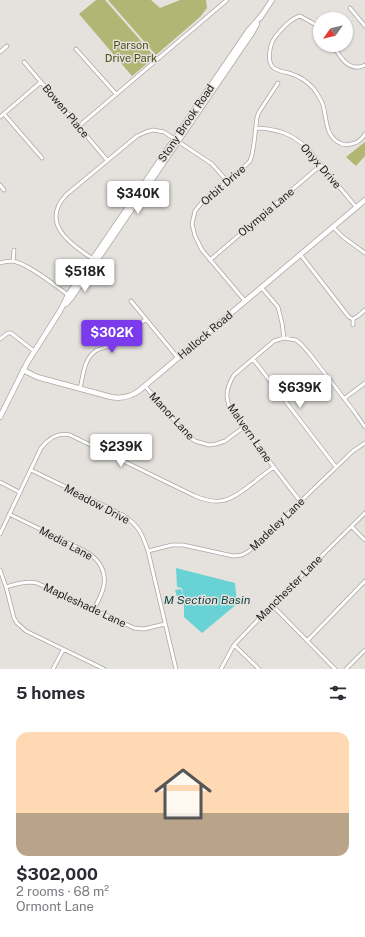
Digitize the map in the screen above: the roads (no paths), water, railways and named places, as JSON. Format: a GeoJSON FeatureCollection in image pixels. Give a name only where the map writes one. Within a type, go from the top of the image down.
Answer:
{"type":"FeatureCollection","features":[{"type":"Feature","properties":{"kind":"main road","name":"Stony Brook Road"},"geometry":{"type":"LineString","coordinates":[[0,418],[23,370],[60,311],[213,86],[248,31],[272,0]]}},
{"type":"Feature","properties":{"kind":"main road","name":"Hallock Road"},"geometry":{"type":"LineString","coordinates":[[23,370],[37,377],[111,397],[120,398],[133,395],[365,200]]}},
{"type":"Feature","properties":{"kind":"street"},"geometry":{"type":"LineString","coordinates":[[79,126],[227,0]]}},
{"type":"Feature","properties":{"kind":"street"},"geometry":{"type":"LineString","coordinates":[[350,8],[365,26]]}},
{"type":"Feature","properties":{"kind":"street"},"geometry":{"type":"LineString","coordinates":[[313,23],[300,16],[293,18],[274,39],[269,53],[270,62],[275,68],[299,76],[314,89],[323,105],[328,128],[333,139],[338,143],[346,145],[356,143],[365,134]]}},
{"type":"Feature","properties":{"kind":"street"},"geometry":{"type":"LineString","coordinates":[[0,52],[7,46]]}},
{"type":"Feature","properties":{"kind":"street"},"geometry":{"type":"LineString","coordinates":[[76,48],[116,94]]}},
{"type":"Feature","properties":{"kind":"street"},"geometry":{"type":"LineString","coordinates":[[337,52],[351,67],[360,68],[365,65]]}},
{"type":"Feature","properties":{"kind":"street","name":"Bowen Place"},"geometry":{"type":"LineString","coordinates":[[24,62],[107,160]]}},
{"type":"Feature","properties":{"kind":"street"},"geometry":{"type":"LineString","coordinates":[[0,117],[41,82]]}},
{"type":"Feature","properties":{"kind":"street","name":"Orbit Drive"},"geometry":{"type":"LineString","coordinates":[[245,301],[202,250],[194,236],[192,224],[195,211],[203,201],[250,161],[257,117],[278,83]]}},
{"type":"Feature","properties":{"kind":"street"},"geometry":{"type":"LineString","coordinates":[[4,114],[42,158]]}},
{"type":"Feature","properties":{"kind":"street","name":"Onyx Drive"},"geometry":{"type":"LineString","coordinates":[[256,128],[282,132],[294,138],[307,148],[356,208]]}},
{"type":"Feature","properties":{"kind":"street"},"geometry":{"type":"LineString","coordinates":[[95,260],[73,245],[58,227],[56,213],[58,205],[66,195],[133,138],[153,130],[164,132],[212,164],[227,181]]}},
{"type":"Feature","properties":{"kind":"street","name":"Olympia Lane"},"geometry":{"type":"LineString","coordinates":[[210,260],[321,165]]}},
{"type":"Feature","properties":{"kind":"street"},"geometry":{"type":"LineString","coordinates":[[0,185],[4,190]]}},
{"type":"Feature","properties":{"kind":"street"},"geometry":{"type":"LineString","coordinates":[[333,227],[343,237],[365,253]]}},
{"type":"Feature","properties":{"kind":"street"},"geometry":{"type":"LineString","coordinates":[[13,261],[14,250]]}},
{"type":"Feature","properties":{"kind":"street"},"geometry":{"type":"LineString","coordinates":[[300,254],[349,317],[353,319]]}},
{"type":"Feature","properties":{"kind":"street"},"geometry":{"type":"LineString","coordinates":[[0,263],[13,261],[20,263],[52,282],[70,296]]}},
{"type":"Feature","properties":{"kind":"street"},"geometry":{"type":"LineString","coordinates":[[261,288],[278,307],[284,338],[296,340],[306,348],[365,426]]}},
{"type":"Feature","properties":{"kind":"street"},"geometry":{"type":"LineString","coordinates":[[131,301],[178,358]]}},
{"type":"Feature","properties":{"kind":"street"},"geometry":{"type":"LineString","coordinates":[[353,319],[365,310]]}},
{"type":"Feature","properties":{"kind":"street"},"geometry":{"type":"LineString","coordinates":[[80,389],[86,363],[93,353],[99,349],[118,343],[146,319]]}},
{"type":"Feature","properties":{"kind":"street"},"geometry":{"type":"LineString","coordinates":[[353,319],[353,325]]}},
{"type":"Feature","properties":{"kind":"street"},"geometry":{"type":"LineString","coordinates":[[0,339],[8,333],[11,333],[34,351]]}},
{"type":"Feature","properties":{"kind":"street","name":"Malvern Lane"},"geometry":{"type":"LineString","coordinates":[[284,338],[274,341],[234,375],[229,385],[227,395],[229,405],[244,427],[300,502]]}},
{"type":"Feature","properties":{"kind":"street"},"geometry":{"type":"LineString","coordinates":[[253,359],[336,467]]}},
{"type":"Feature","properties":{"kind":"street"},"geometry":{"type":"LineString","coordinates":[[345,398],[365,383]]}},
{"type":"Feature","properties":{"kind":"street","name":"Manor Lane"},"geometry":{"type":"LineString","coordinates":[[144,386],[186,434],[195,441],[209,445],[216,444],[225,441],[244,427]]}},
{"type":"Feature","properties":{"kind":"street"},"geometry":{"type":"LineString","coordinates":[[0,534],[41,448],[47,440],[56,436],[66,434],[77,438],[195,496],[217,501],[232,498],[274,467]]}},
{"type":"Feature","properties":{"kind":"street","name":"Madeley Lane"},"geometry":{"type":"LineString","coordinates":[[148,551],[172,545],[183,545],[233,556],[242,555],[252,548],[353,451],[365,443]]}},
{"type":"Feature","properties":{"kind":"street","name":"Meadow Drive"},"geometry":{"type":"LineString","coordinates":[[31,470],[123,515],[140,530],[148,551],[176,669]]}},
{"type":"Feature","properties":{"kind":"street"},"geometry":{"type":"LineString","coordinates":[[0,482],[20,492]]}},
{"type":"Feature","properties":{"kind":"street","name":"Manchester Lane"},"geometry":{"type":"LineString","coordinates":[[221,669],[234,645],[272,605],[365,513]]}},
{"type":"Feature","properties":{"kind":"street","name":"Media Lane"},"geometry":{"type":"LineString","coordinates":[[9,514],[85,551],[96,559],[103,570],[104,583],[94,610]]}},
{"type":"Feature","properties":{"kind":"street"},"geometry":{"type":"LineString","coordinates":[[352,527],[365,540]]}},
{"type":"Feature","properties":{"kind":"street"},"geometry":{"type":"LineString","coordinates":[[0,570],[14,618],[21,627],[63,650],[104,669]]}},
{"type":"Feature","properties":{"kind":"street"},"geometry":{"type":"LineString","coordinates":[[307,641],[365,581]]}},
{"type":"Feature","properties":{"kind":"street","name":"Mapleshade Lane"},"geometry":{"type":"LineString","coordinates":[[6,587],[21,582],[37,583],[134,628],[144,629],[165,624]]}},
{"type":"Feature","properties":{"kind":"street"},"geometry":{"type":"LineString","coordinates":[[272,605],[336,669]]}},
{"type":"Feature","properties":{"kind":"street"},"geometry":{"type":"LineString","coordinates":[[234,645],[259,669]]}},
{"type":"Feature","properties":{"kind":"street"},"geometry":{"type":"LineString","coordinates":[[54,669],[63,650]]}},
{"type":"Feature","properties":{"kind":"street"},"geometry":{"type":"LineString","coordinates":[[346,669],[365,650]]}},
{"type":"Feature","properties":{"kind":"water","name":"M Section Basin"},"geometry":{"type":"Polygon","coordinates":[[[176,568],[235,583],[237,604],[202,633],[184,617],[184,598],[178,600],[175,590],[181,589],[183,596],[182,588],[177,587],[176,568]]]}},
{"type":"Feature","properties":{"kind":"park label","name":"Parson Drive Park"},"geometry":{"type":"Point","coordinates":[131,51]}}]}
